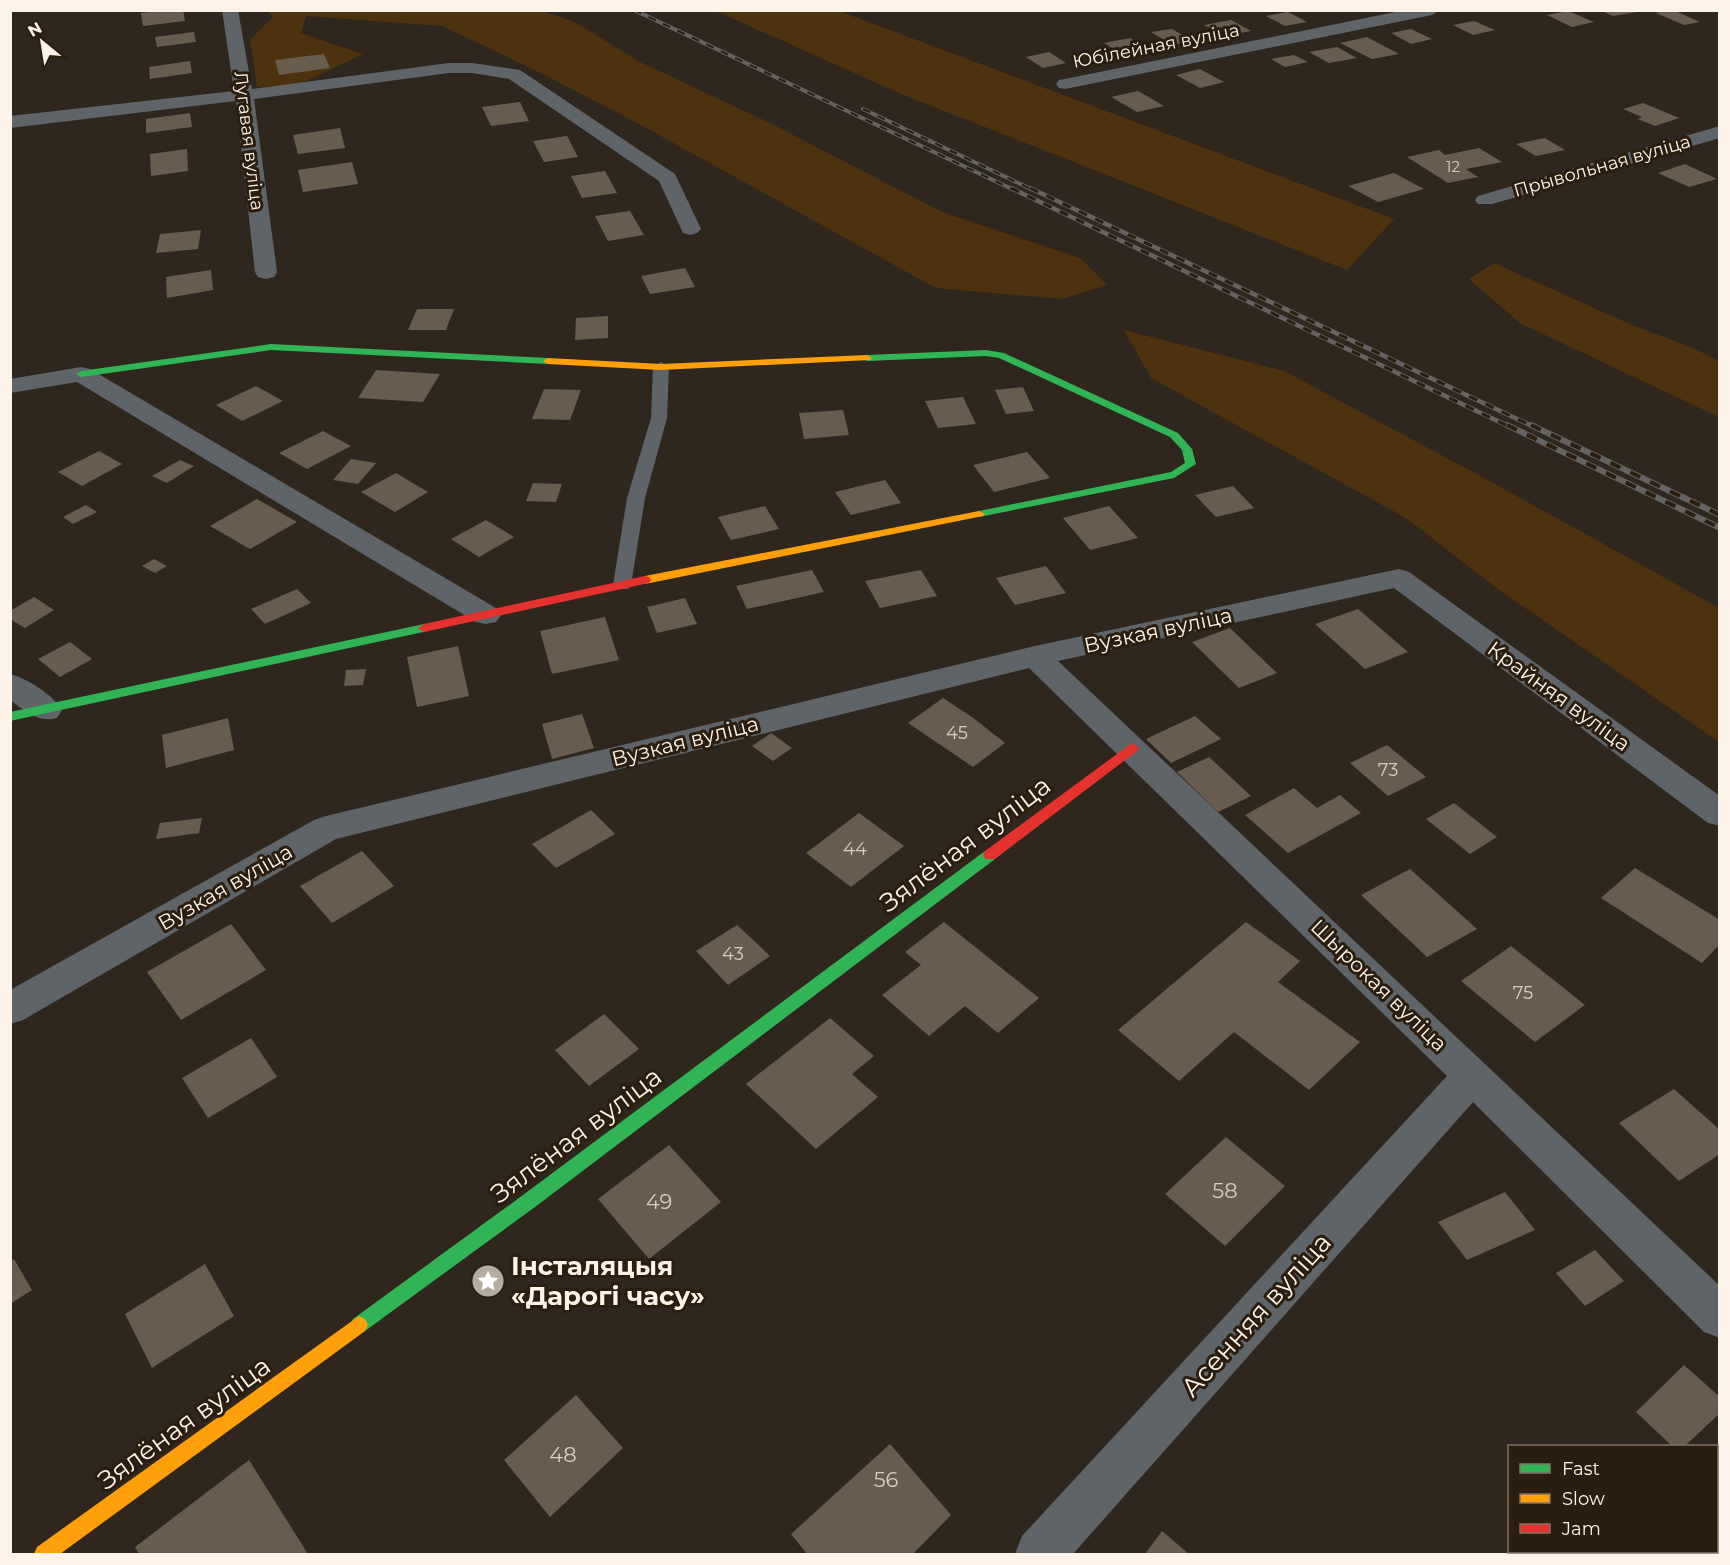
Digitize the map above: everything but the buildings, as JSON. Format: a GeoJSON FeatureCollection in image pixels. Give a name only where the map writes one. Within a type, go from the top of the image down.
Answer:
{"type":"FeatureCollection","features":[{"type":"Feature","properties":{"kind":"street","name":"Лугавая вуліца"},"geometry":{"type":"LineString","coordinates":[[230,10],[244,95],[266,272]]}},
{"type":"Feature","properties":{"kind":"street","name":"Юбілейная вуліца"},"geometry":{"type":"LineString","coordinates":[[1065,84],[1432,10]]}},
{"type":"Feature","properties":{"kind":"street"},"geometry":{"type":"LineString","coordinates":[[10,122],[449,68],[472,68],[514,74],[668,178],[690,229]]}},
{"type":"Feature","properties":{"kind":"street","name":"Прывольная вуліца"},"geometry":{"type":"LineString","coordinates":[[1485,200],[1719,132]]}},
{"type":"Feature","properties":{"kind":"street"},"geometry":{"type":"LineString","coordinates":[[10,386],[271,347],[661,367],[986,353],[1001,355],[1174,435],[1187,448],[1191,464],[1174,475],[622,585],[10,717]]}},
{"type":"Feature","properties":{"kind":"street"},"geometry":{"type":"LineString","coordinates":[[81,374],[486,615]]}},
{"type":"Feature","properties":{"kind":"street","name":"Вузкая вуліца"},"geometry":{"type":"LineString","coordinates":[[10,1009],[326,829],[1035,656],[1399,578]]}},
{"type":"Feature","properties":{"kind":"street","name":"Крайняя вуліца"},"geometry":{"type":"LineString","coordinates":[[1399,578],[1719,814]]}},
{"type":"Feature","properties":{"kind":"street","name":"Шырокая вуліца"},"geometry":{"type":"LineString","coordinates":[[1035,656],[1472,1075],[1719,1317]]}},
{"type":"Feature","properties":{"kind":"street"},"geometry":{"type":"LineString","coordinates":[[10,684],[46,710]]}},
{"type":"Feature","properties":{"kind":"street","name":"Зялёная вуліца"},"geometry":{"type":"LineString","coordinates":[[44,1554],[529,1201],[1132,748]]}},
{"type":"Feature","properties":{"kind":"street","name":"Асенняя вуліца"},"geometry":{"type":"LineString","coordinates":[[1040,1554],[1472,1075]]}},
{"type":"Feature","properties":{"kind":"lane"},"geometry":{"type":"LineString","coordinates":[[622,585],[636,498],[659,418],[661,367]]}},
{"type":"Feature","properties":{"kind":"shaded area"},"geometry":{"type":"Polygon","coordinates":[[[267,11],[541,11],[573,21],[640,62],[770,123],[942,212],[1080,258],[1107,285],[1062,299],[936,288],[639,124],[543,74],[442,26],[306,16],[301,33],[363,54],[300,84],[257,87],[250,40],[273,17],[267,11]]]}},
{"type":"Feature","properties":{"kind":"shaded area"},"geometry":{"type":"Polygon","coordinates":[[[716,11],[839,11],[1394,219],[1347,270],[899,93],[716,11]]]}},
{"type":"Feature","properties":{"kind":"shaded area"},"geometry":{"type":"Polygon","coordinates":[[[1494,263],[1719,361],[1719,417],[1520,323],[1469,279],[1494,263]]]}},
{"type":"Feature","properties":{"kind":"shaded area"},"geometry":{"type":"Polygon","coordinates":[[[1124,330],[1284,371],[1486,479],[1719,608],[1719,742],[1498,589],[1406,518],[1151,378],[1124,330]]]}},
{"type":"Feature","properties":{"kind":"railway"},"geometry":{"type":"LineString","coordinates":[[634,10],[1014,190]]}},
{"type":"Feature","properties":{"kind":"railway"},"geometry":{"type":"LineString","coordinates":[[863,109],[1033,190]]}},
{"type":"Feature","properties":{"kind":"railway"},"geometry":{"type":"LineString","coordinates":[[1011,188],[1510,427]]}},
{"type":"Feature","properties":{"kind":"railway"},"geometry":{"type":"LineString","coordinates":[[1030,188],[1534,427]]}},
{"type":"Feature","properties":{"kind":"railway"},"geometry":{"type":"LineString","coordinates":[[1507,425],[1720,528]]}},
{"type":"Feature","properties":{"kind":"railway"},"geometry":{"type":"LineString","coordinates":[[1531,425],[1720,515]]}},
{"type":"Feature","properties":{"kind":"traffic: fast"},"geometry":{"type":"LineString","coordinates":[[81,374],[271,347],[548,361]]}},
{"type":"Feature","properties":{"kind":"traffic: fast"},"geometry":{"type":"LineString","coordinates":[[867,358],[986,353],[1001,355],[1174,435],[1187,449],[1191,464],[1174,475],[979,514]]}},
{"type":"Feature","properties":{"kind":"traffic: fast"},"geometry":{"type":"LineString","coordinates":[[10,717],[424,628]]}},
{"type":"Feature","properties":{"kind":"traffic: fast"},"geometry":{"type":"LineString","coordinates":[[359,1325],[529,1201],[990,855]]}},
{"type":"Feature","properties":{"kind":"traffic: slow"},"geometry":{"type":"LineString","coordinates":[[548,361],[661,367],[867,358]]}},
{"type":"Feature","properties":{"kind":"traffic: slow"},"geometry":{"type":"LineString","coordinates":[[645,580],[979,514]]}},
{"type":"Feature","properties":{"kind":"traffic: slow"},"geometry":{"type":"LineString","coordinates":[[44,1554],[359,1325]]}},
{"type":"Feature","properties":{"kind":"traffic: jam"},"geometry":{"type":"LineString","coordinates":[[424,628],[645,580]]}},
{"type":"Feature","properties":{"kind":"traffic: jam"},"geometry":{"type":"LineString","coordinates":[[990,855],[1132,748]]}},
{"type":"Feature","properties":{"kind":"place","name":"Інсталяцыя «Дарогі часу»"},"geometry":{"type":"Point","coordinates":[488,1281]}}]}
